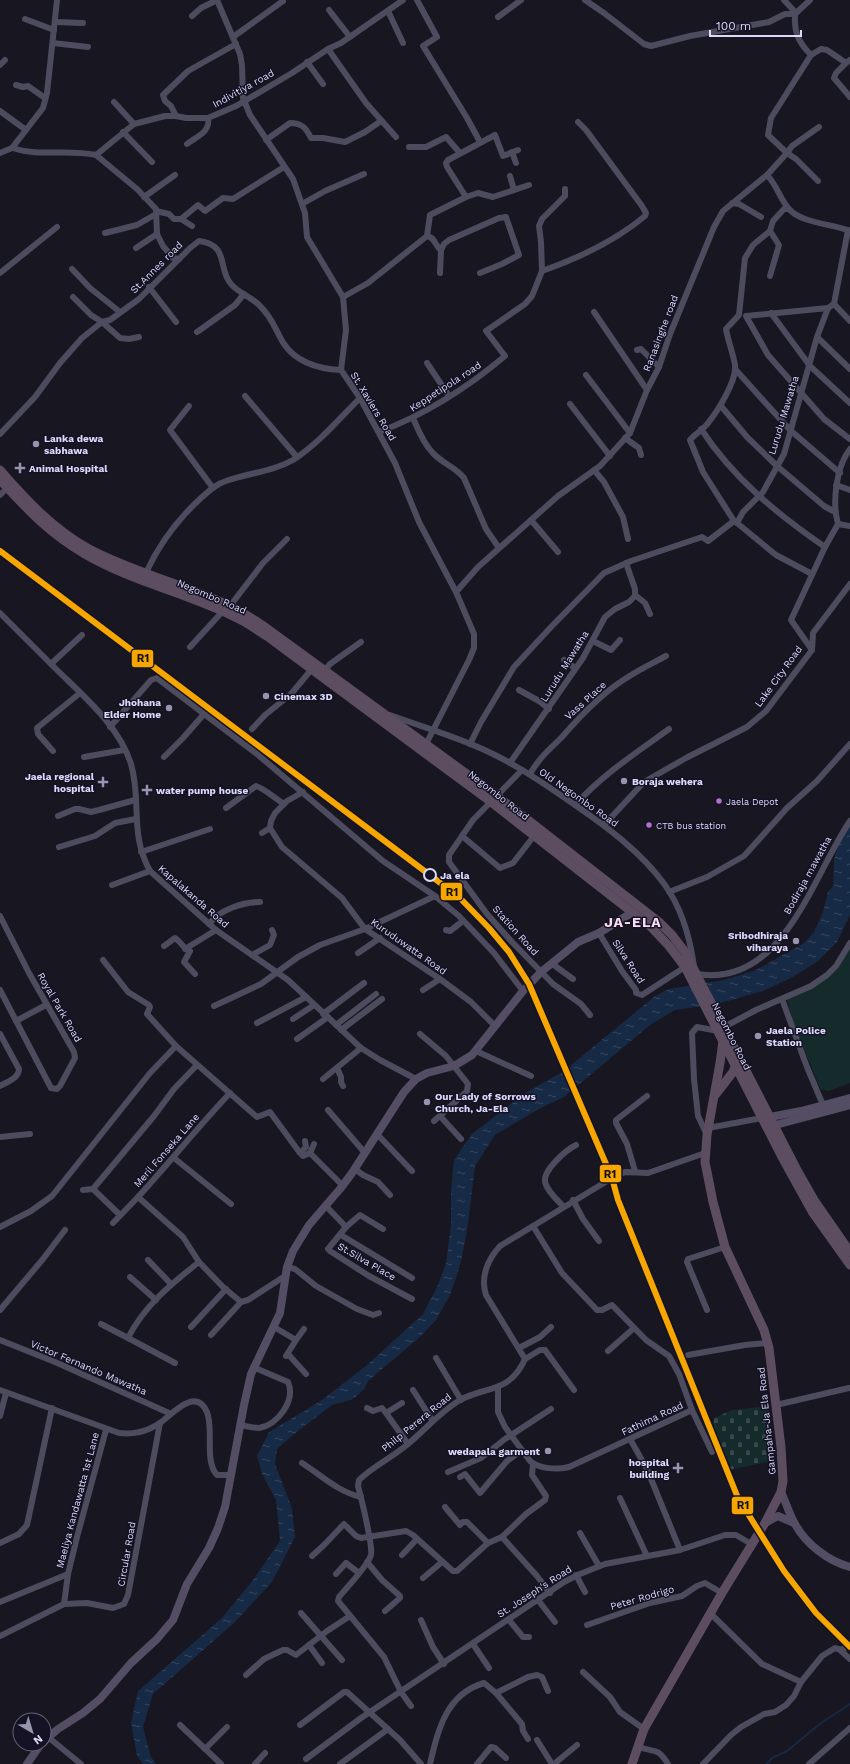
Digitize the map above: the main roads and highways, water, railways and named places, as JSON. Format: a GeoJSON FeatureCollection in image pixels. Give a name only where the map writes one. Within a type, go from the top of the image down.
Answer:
{"type":"FeatureCollection","features":[{"type":"Feature","properties":{"kind":"highway","name":"Negombo Road"},"geometry":{"type":"LineString","coordinates":[[0,470],[27,501],[41,514],[75,540],[101,555],[146,573],[262,625],[381,712],[424,747]]}},
{"type":"Feature","properties":{"kind":"highway","name":"Negombo Road"},"geometry":{"type":"LineString","coordinates":[[0,480],[30,513],[52,531],[85,554],[143,580],[226,609],[248,623],[311,670],[424,747],[659,922],[682,948],[720,1026],[737,1052],[768,1122],[813,1213],[850,1265]]}},
{"type":"Feature","properties":{"kind":"highway","name":"Negombo Road"},"geometry":{"type":"LineString","coordinates":[[494,799],[534,836],[633,912],[662,938],[685,968],[695,976]]}},
{"type":"Feature","properties":{"kind":"highway","name":"Negombo Road"},"geometry":{"type":"LineString","coordinates":[[720,1026],[723,1040],[746,1088],[814,1200],[850,1252]]}},
{"type":"Feature","properties":{"kind":"highway","name":"Gampaha-Ja Ela Road"},"geometry":{"type":"LineString","coordinates":[[632,1764],[644,1729],[710,1613],[753,1545],[781,1492],[782,1460],[768,1343],[764,1330],[725,1247],[707,1173],[705,1153],[723,1040]]}},
{"type":"Feature","properties":{"kind":"highway"},"geometry":{"type":"LineString","coordinates":[[736,1066],[737,1052]]}},
{"type":"Feature","properties":{"kind":"highway","name":"Gampaha-Ja Ela Road"},"geometry":{"type":"LineString","coordinates":[[714,1097],[736,1066]]}},
{"type":"Feature","properties":{"kind":"highway"},"geometry":{"type":"LineString","coordinates":[[722,1085],[733,1083],[746,1088]]}},
{"type":"Feature","properties":{"kind":"main road"},"geometry":{"type":"LineString","coordinates":[[52,1734],[83,1713],[100,1699],[131,1663],[157,1640],[173,1620],[187,1584],[203,1558],[218,1528],[231,1475],[253,1367],[274,1327],[281,1308],[286,1272],[298,1241],[309,1225],[343,1186],[404,1092],[416,1079],[435,1070],[454,1066],[476,1051],[523,991],[551,963],[578,942],[599,933],[633,912]]}},
{"type":"Feature","properties":{"kind":"main road"},"geometry":{"type":"LineString","coordinates":[[768,1122],[850,1098]]}},
{"type":"Feature","properties":{"kind":"main road"},"geometry":{"type":"LineString","coordinates":[[768,1122],[850,1105]]}},
{"type":"Feature","properties":{"kind":"main road"},"geometry":{"type":"LineString","coordinates":[[781,1492],[794,1523],[808,1540],[833,1561],[850,1567]]}},
{"type":"Feature","properties":{"kind":"main road"},"geometry":{"type":"LineString","coordinates":[[775,1504],[781,1505],[789,1511]]}},
{"type":"Feature","properties":{"kind":"main road"},"geometry":{"type":"LineString","coordinates":[[775,1504],[782,1517]]}},
{"type":"Feature","properties":{"kind":"main road"},"geometry":{"type":"LineString","coordinates":[[765,1524],[774,1518],[782,1517],[794,1523]]}},
{"type":"Feature","properties":{"kind":"main road"},"geometry":{"type":"LineString","coordinates":[[27,1764],[35,1752]]}},
{"type":"Feature","properties":{"kind":"water"},"geometry":{"type":"Polygon","coordinates":[[[850,825],[850,915],[837,942],[818,961],[791,978],[763,991],[717,1004],[675,1010],[650,1025],[564,1097],[537,1110],[495,1135],[475,1166],[468,1224],[462,1257],[450,1295],[436,1320],[421,1336],[368,1381],[365,1388],[357,1396],[351,1400],[332,1405],[277,1449],[275,1464],[292,1508],[295,1537],[272,1582],[234,1623],[153,1694],[143,1727],[151,1757],[156,1764],[143,1764],[137,1756],[131,1723],[138,1691],[222,1618],[253,1580],[280,1541],[276,1500],[262,1474],[257,1456],[269,1432],[322,1400],[367,1365],[423,1314],[438,1285],[446,1263],[451,1224],[451,1189],[454,1160],[472,1134],[525,1093],[564,1071],[655,996],[669,989],[724,980],[756,970],[804,943],[814,932],[823,912],[828,892],[833,886],[834,860],[837,849],[850,825]]]}},
{"type":"Feature","properties":{"kind":"waterway"},"geometry":{"type":"LineString","coordinates":[[767,1764],[772,1758],[787,1751],[821,1723],[850,1704]]}},
{"type":"Feature","properties":{"kind":"railway"},"geometry":{"type":"LineString","coordinates":[[83,610],[305,781]]}},
{"type":"Feature","properties":{"kind":"place","name":"Lanka dewa sabhawa"},"geometry":{"type":"Point","coordinates":[36,444]}},
{"type":"Feature","properties":{"kind":"place","name":"Animal Hospital"},"geometry":{"type":"Point","coordinates":[20,468]}},
{"type":"Feature","properties":{"kind":"place","name":"Cinemax 3D"},"geometry":{"type":"Point","coordinates":[266,696]}},
{"type":"Feature","properties":{"kind":"place","name":"Jhohana Elder Home"},"geometry":{"type":"Point","coordinates":[169,708]}},
{"type":"Feature","properties":{"kind":"place","name":"Boraja wehera"},"geometry":{"type":"Point","coordinates":[624,781]}},
{"type":"Feature","properties":{"kind":"place","name":"Jaela regional hospital"},"geometry":{"type":"Point","coordinates":[103,782]}},
{"type":"Feature","properties":{"kind":"place","name":"water pump house"},"geometry":{"type":"Point","coordinates":[147,790]}},
{"type":"Feature","properties":{"kind":"place","name":"Jaela Depot"},"geometry":{"type":"Point","coordinates":[719,801]}},
{"type":"Feature","properties":{"kind":"place","name":"CTB bus station"},"geometry":{"type":"Point","coordinates":[649,825]}},
{"type":"Feature","properties":{"kind":"place","name":"Ja ela"},"geometry":{"type":"Point","coordinates":[430,875]}},
{"type":"Feature","properties":{"kind":"place","name":"Sribodhiraja viharaya"},"geometry":{"type":"Point","coordinates":[796,941]}},
{"type":"Feature","properties":{"kind":"place","name":"Jaela Police Station"},"geometry":{"type":"Point","coordinates":[758,1036]}},
{"type":"Feature","properties":{"kind":"place","name":"Our Lady of Sorrows Church, Ja-Ela"},"geometry":{"type":"Point","coordinates":[427,1102]}},
{"type":"Feature","properties":{"kind":"place","name":"wedapala garment"},"geometry":{"type":"Point","coordinates":[548,1451]}},
{"type":"Feature","properties":{"kind":"place","name":"hospital building"},"geometry":{"type":"Point","coordinates":[678,1468]}},
{"type":"Feature","properties":{"kind":"district","name":"JA-ELA"},"geometry":{"type":"Point","coordinates":[633,922]}}]}
